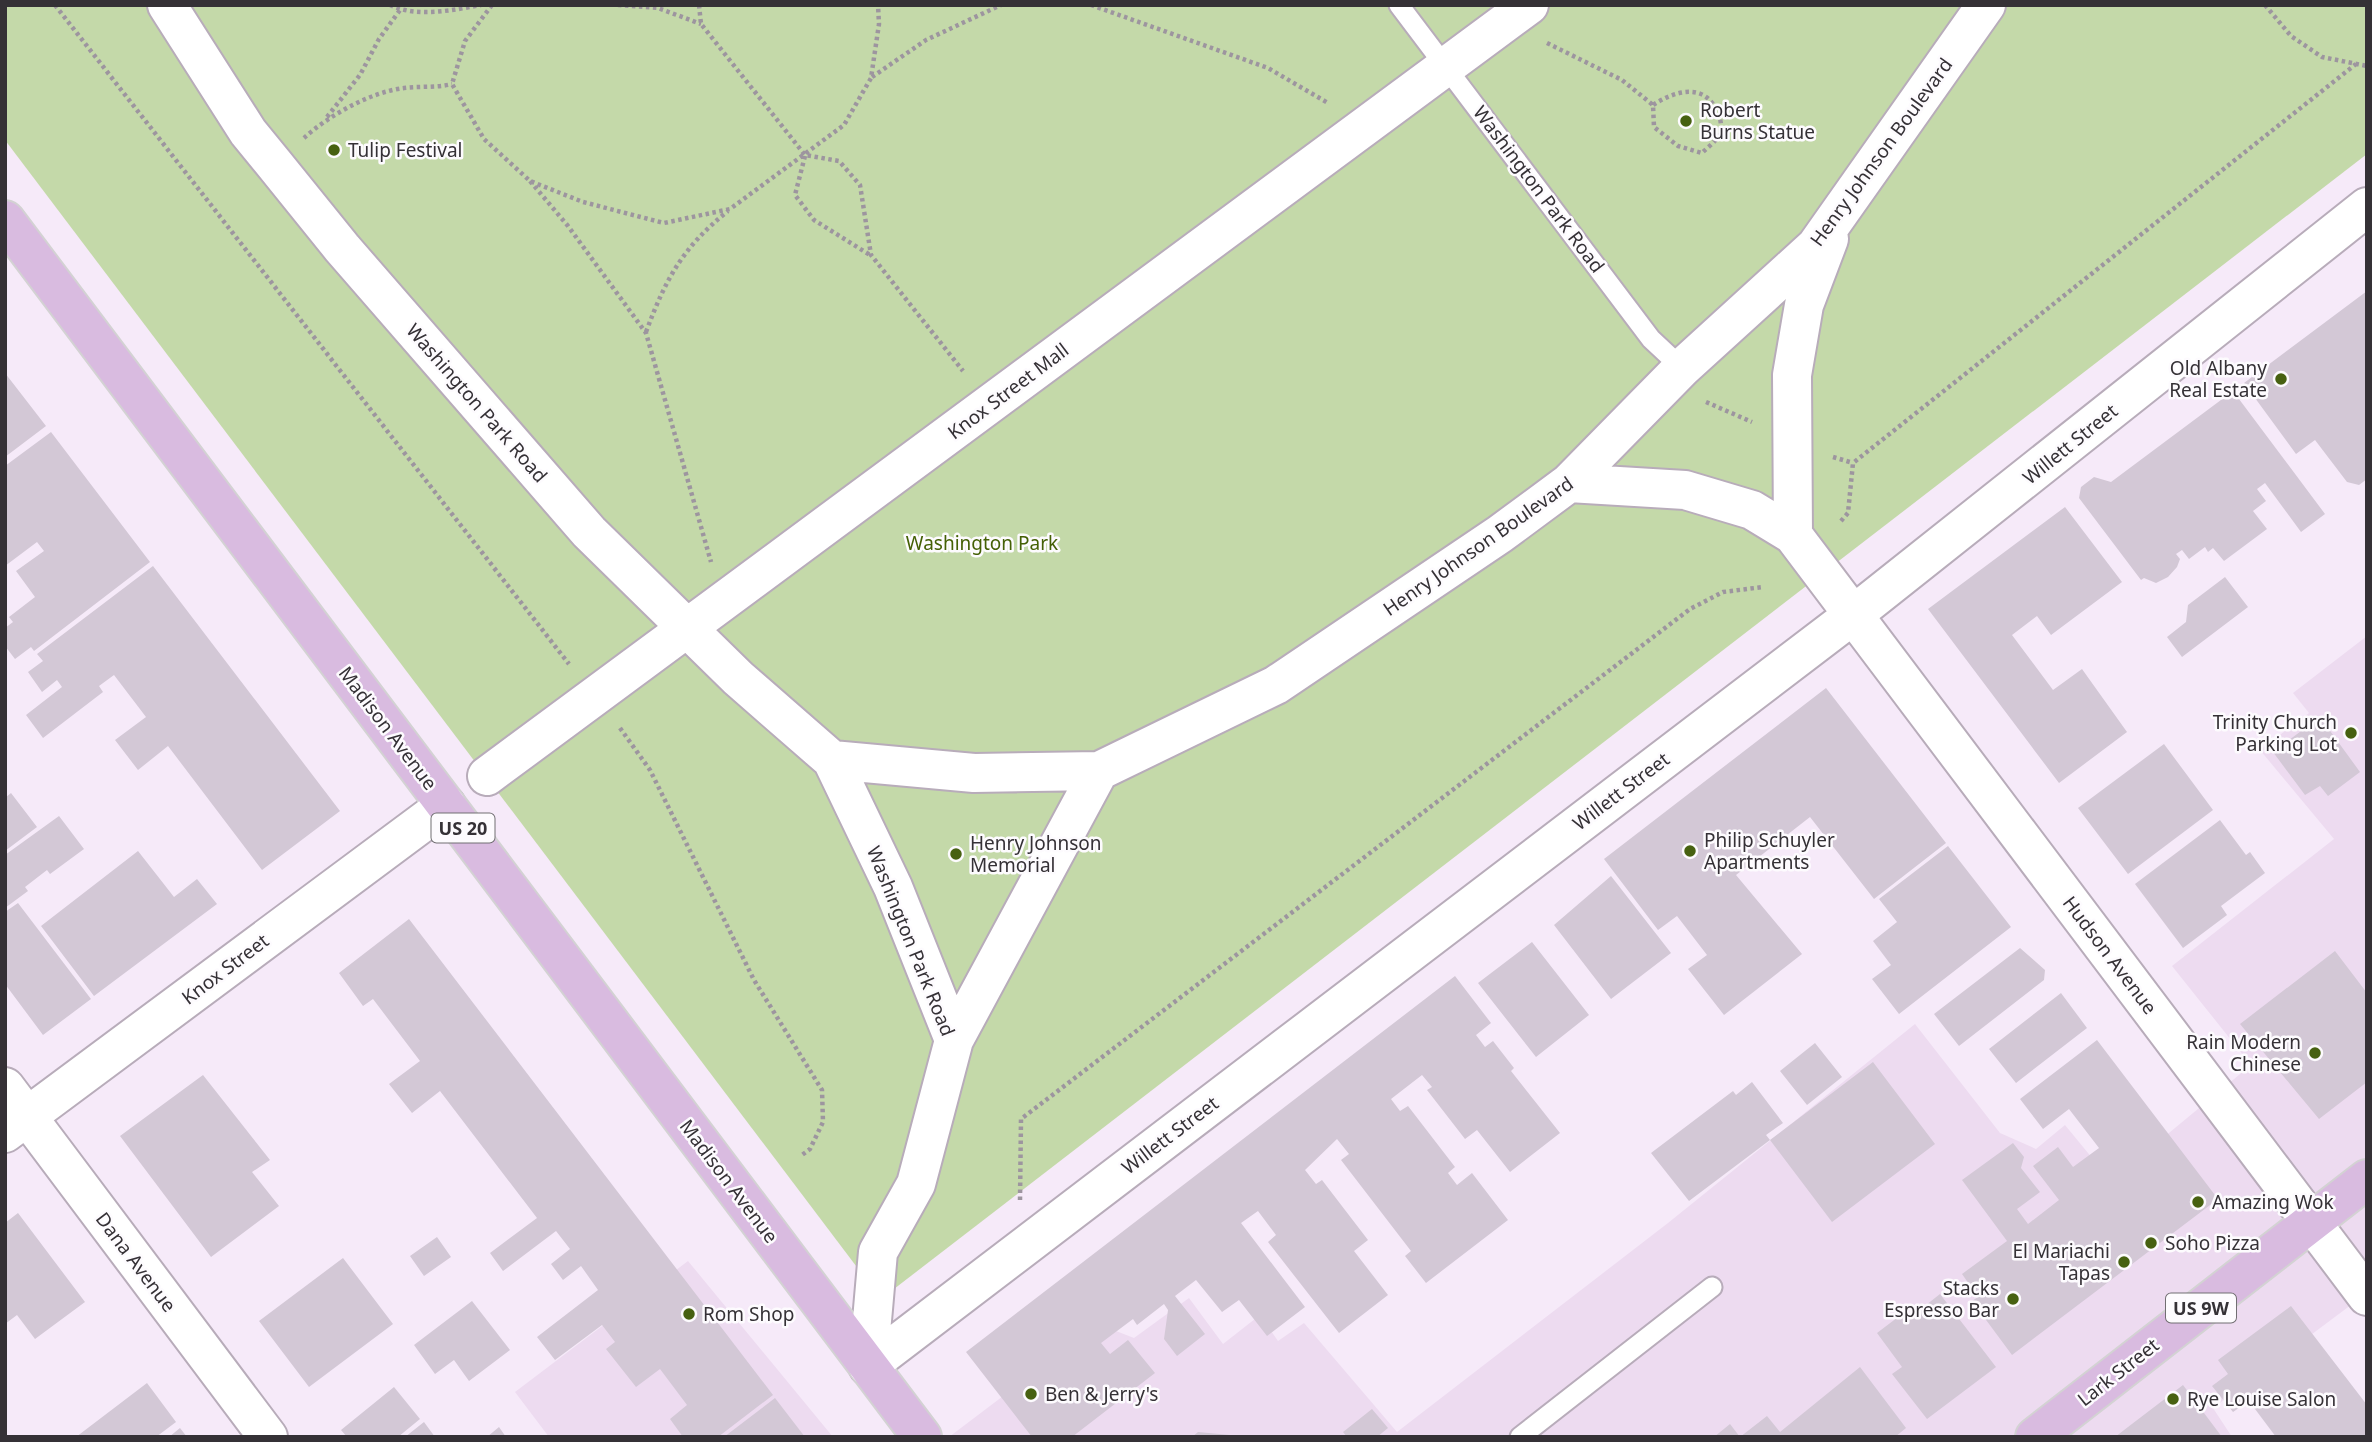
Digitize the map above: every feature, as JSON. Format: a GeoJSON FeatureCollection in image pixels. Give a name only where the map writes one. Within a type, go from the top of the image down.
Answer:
{"type":"FeatureCollection","features":[{"type":"Feature","properties":{"kind":"main road","name":"Madison Avenue"},"geometry":{"type":"LineString","coordinates":[[5,220],[922,1437]]}},
{"type":"Feature","properties":{"kind":"main road","name":"Lark Street"},"geometry":{"type":"LineString","coordinates":[[2035,1437],[2367,1179]]}},
{"type":"Feature","properties":{"kind":"street","name":"Washington Park Road"},"geometry":{"type":"LineString","coordinates":[[167,5],[248,132],[342,248],[589,532],[738,678],[832,761],[893,887],[954,1040],[916,1184],[878,1252],[868,1366]]}},
{"type":"Feature","properties":{"kind":"street","name":"Henry Johnson Boulevard"},"geometry":{"type":"LineString","coordinates":[[1099,771],[1276,685],[1500,534],[1569,483],[1682,368],[1816,246],[1843,204],[1922,100],[1986,5]]}},
{"type":"Feature","properties":{"kind":"street","name":"Knox Street Mall"},"geometry":{"type":"LineString","coordinates":[[487,776],[1517,15]]}},
{"type":"Feature","properties":{"kind":"street"},"geometry":{"type":"LineString","coordinates":[[1793,535],[1792,375],[1804,305],[1843,204]]}},
{"type":"Feature","properties":{"kind":"street","name":"Willett Street"},"geometry":{"type":"LineString","coordinates":[[868,1366],[1853,615],[2367,207]]}},
{"type":"Feature","properties":{"kind":"street"},"geometry":{"type":"LineString","coordinates":[[1569,483],[1685,490],[1752,510],[1793,535],[1853,615]]}},
{"type":"Feature","properties":{"kind":"street","name":"Hudson Avenue"},"geometry":{"type":"LineString","coordinates":[[1853,615],[2367,1296]]}},
{"type":"Feature","properties":{"kind":"street"},"geometry":{"type":"LineString","coordinates":[[832,761],[974,773],[1099,771],[954,1040]]}},
{"type":"Feature","properties":{"kind":"street","name":"Knox Street"},"geometry":{"type":"LineString","coordinates":[[13,1112],[446,805]]}},
{"type":"Feature","properties":{"kind":"street","name":"Dana Avenue"},"geometry":{"type":"LineString","coordinates":[[13,1112],[268,1437]]}},
{"type":"Feature","properties":{"kind":"lane","name":"Washington Park Road"},"geometry":{"type":"LineString","coordinates":[[1399,5],[1651,339],[1682,368]]}},
{"type":"Feature","properties":{"kind":"lane"},"geometry":{"type":"LineString","coordinates":[[1520,1437],[1712,1287]]}},
{"type":"Feature","properties":{"kind":"path"},"geometry":{"type":"LineString","coordinates":[[54,5],[554,646],[597,696],[650,770],[754,979],[821,1090],[823,1122],[810,1149],[802,1155]]}},
{"type":"Feature","properties":{"kind":"path"},"geometry":{"type":"LineString","coordinates":[[390,5],[400,10],[446,11],[481,5]]}},
{"type":"Feature","properties":{"kind":"path"},"geometry":{"type":"LineString","coordinates":[[492,5],[465,41],[452,84],[484,139],[530,181],[568,226],[646,333],[722,603]]}},
{"type":"Feature","properties":{"kind":"path"},"geometry":{"type":"LineString","coordinates":[[618,5],[660,7],[701,24],[806,155],[839,161],[860,185],[871,256]]}},
{"type":"Feature","properties":{"kind":"path"},"geometry":{"type":"LineString","coordinates":[[699,5],[701,24]]}},
{"type":"Feature","properties":{"kind":"path"},"geometry":{"type":"LineString","coordinates":[[646,333],[664,282],[704,230],[844,125],[871,78],[879,24],[878,5]]}},
{"type":"Feature","properties":{"kind":"path"},"geometry":{"type":"LineString","coordinates":[[871,78],[926,40],[1002,5]]}},
{"type":"Feature","properties":{"kind":"path"},"geometry":{"type":"LineString","coordinates":[[1091,5],[1268,68],[1322,98],[1360,131]]}},
{"type":"Feature","properties":{"kind":"path"},"geometry":{"type":"LineString","coordinates":[[2265,5],[2291,36],[2322,57],[2367,66]]}},
{"type":"Feature","properties":{"kind":"path"},"geometry":{"type":"LineString","coordinates":[[275,165],[326,118],[360,75],[379,39],[400,10]]}},
{"type":"Feature","properties":{"kind":"path"},"geometry":{"type":"LineString","coordinates":[[1517,15],[1622,80],[1653,105],[1654,127],[1678,146],[1702,153],[1718,136],[1722,122],[1712,100],[1695,91],[1671,93],[1653,105]]}},
{"type":"Feature","properties":{"kind":"path"},"geometry":{"type":"LineString","coordinates":[[1841,521],[1848,513],[1853,463],[2356,64]]}},
{"type":"Feature","properties":{"kind":"path"},"geometry":{"type":"LineString","coordinates":[[326,118],[402,88],[452,84]]}},
{"type":"Feature","properties":{"kind":"path"},"geometry":{"type":"LineString","coordinates":[[806,155],[795,195],[814,220],[871,256],[990,405]]}},
{"type":"Feature","properties":{"kind":"path"},"geometry":{"type":"LineString","coordinates":[[530,181],[583,202],[664,223],[730,209]]}},
{"type":"Feature","properties":{"kind":"path"},"geometry":{"type":"LineString","coordinates":[[1703,401],[1759,426]]}},
{"type":"Feature","properties":{"kind":"path"},"geometry":{"type":"LineString","coordinates":[[1830,456],[1853,463]]}},
{"type":"Feature","properties":{"kind":"path"},"geometry":{"type":"LineString","coordinates":[[1024,1246],[1018,1175],[1021,1119],[1690,610],[1723,592],[1763,587]]}},
{"type":"Feature","properties":{"kind":"shaded area"},"geometry":{"type":"Polygon","coordinates":[[[2367,636],[2367,1293],[2213,1408],[2232,1437],[949,1437],[1098,1324],[1134,1338],[1189,1298],[1223,1344],[1260,1315],[1278,1341],[1304,1323],[1397,1432],[1668,1223],[1915,1024],[2000,1133],[2036,1149],[2065,1125],[2111,1181],[2251,1065],[2172,966],[2334,839],[2260,750],[2309,713],[2293,693],[2367,636]]]}},
{"type":"Feature","properties":{"kind":"shaded area"},"geometry":{"type":"Polygon","coordinates":[[[688,1261],[833,1437],[549,1437],[515,1392],[688,1261]]]}},
{"type":"Feature","properties":{"kind":"green space","name":"Washington Park"},"geometry":{"type":"Polygon","coordinates":[[[5,5],[2367,5],[2367,154],[881,1299],[5,140],[5,5]]]}},
{"type":"Feature","properties":{"kind":"building"},"geometry":{"type":"Polygon","coordinates":[[[2367,291],[2367,479],[2359,485],[2347,482],[2315,440],[2296,454],[2244,383],[2367,291]]]}},
{"type":"Feature","properties":{"kind":"building"},"geometry":{"type":"Polygon","coordinates":[[[5,373],[46,426],[5,457],[5,373]]]}},
{"type":"Feature","properties":{"kind":"building"},"geometry":{"type":"Polygon","coordinates":[[[2233,391],[2325,514],[2301,532],[2265,483],[2257,489],[2266,501],[2253,511],[2267,529],[2224,561],[2213,548],[2208,552],[2205,547],[2189,559],[2182,550],[2176,554],[2180,559],[2168,577],[2156,583],[2144,578],[2141,580],[2079,498],[2081,487],[2094,477],[2111,482],[2233,391]]]}},
{"type":"Feature","properties":{"kind":"building"},"geometry":{"type":"Polygon","coordinates":[[[51,432],[150,562],[34,651],[31,647],[15,659],[5,646],[5,628],[13,622],[9,617],[35,597],[16,571],[44,551],[37,542],[5,566],[5,466],[51,432]]]}},
{"type":"Feature","properties":{"kind":"building"},"geometry":{"type":"Polygon","coordinates":[[[2065,507],[2122,582],[2051,635],[2037,616],[2012,635],[2053,690],[2082,669],[2127,732],[2059,783],[1928,609],[2065,507]]]}},
{"type":"Feature","properties":{"kind":"building"},"geometry":{"type":"Polygon","coordinates":[[[153,566],[340,811],[262,870],[168,746],[138,770],[115,740],[146,717],[114,675],[99,686],[103,692],[43,738],[26,715],[62,687],[57,680],[42,692],[28,672],[43,661],[37,654],[153,566]]]}},
{"type":"Feature","properties":{"kind":"building"},"geometry":{"type":"Polygon","coordinates":[[[2225,577],[2248,607],[2182,657],[2167,637],[2186,622],[2188,605],[2225,577]]]}},
{"type":"Feature","properties":{"kind":"building","name":"Philip Schuyler Apartments"},"geometry":{"type":"Polygon","coordinates":[[[1826,688],[1946,843],[1874,899],[1810,817],[1736,875],[1802,954],[1724,1015],[1688,969],[1707,955],[1677,916],[1658,930],[1604,859],[1826,688]]]}},
{"type":"Feature","properties":{"kind":"building"},"geometry":{"type":"Polygon","coordinates":[[[2320,717],[2360,772],[2328,796],[2320,786],[2305,795],[2273,752],[2320,717]]]}},
{"type":"Feature","properties":{"kind":"building"},"geometry":{"type":"Polygon","coordinates":[[[2164,744],[2213,810],[2128,874],[2078,808],[2164,744]]]}},
{"type":"Feature","properties":{"kind":"building"},"geometry":{"type":"Polygon","coordinates":[[[11,793],[37,827],[5,851],[5,798],[11,793]]]}},
{"type":"Feature","properties":{"kind":"building"},"geometry":{"type":"Polygon","coordinates":[[[59,816],[84,849],[50,874],[47,870],[25,887],[28,891],[5,908],[5,855],[59,816]]]}},
{"type":"Feature","properties":{"kind":"building"},"geometry":{"type":"Polygon","coordinates":[[[2220,820],[2246,855],[2250,852],[2265,873],[2221,906],[2227,915],[2183,948],[2135,884],[2220,820]]]}},
{"type":"Feature","properties":{"kind":"building"},"geometry":{"type":"Polygon","coordinates":[[[1948,846],[2011,927],[1899,1014],[1872,979],[1891,965],[1873,941],[1897,922],[1879,899],[1948,846]]]}},
{"type":"Feature","properties":{"kind":"building"},"geometry":{"type":"Polygon","coordinates":[[[138,851],[174,897],[197,879],[217,904],[94,996],[41,926],[138,851]]]}},
{"type":"Feature","properties":{"kind":"building"},"geometry":{"type":"Polygon","coordinates":[[[1611,876],[1671,953],[1611,999],[1554,925],[1611,876]]]}},
{"type":"Feature","properties":{"kind":"building"},"geometry":{"type":"Polygon","coordinates":[[[18,903],[91,999],[43,1035],[5,984],[5,912],[18,903]]]}},
{"type":"Feature","properties":{"kind":"building"},"geometry":{"type":"Polygon","coordinates":[[[409,919],[773,1395],[718,1437],[683,1437],[670,1419],[687,1405],[660,1369],[636,1387],[606,1349],[615,1342],[602,1325],[555,1360],[537,1337],[598,1290],[581,1266],[563,1280],[551,1264],[570,1249],[556,1231],[503,1271],[490,1253],[537,1218],[440,1091],[412,1113],[389,1084],[420,1061],[373,999],[363,1006],[339,973],[409,919]]]}},
{"type":"Feature","properties":{"kind":"building"},"geometry":{"type":"Polygon","coordinates":[[[1532,942],[1589,1015],[1536,1057],[1478,983],[1532,942]]]}},
{"type":"Feature","properties":{"kind":"building"},"geometry":{"type":"Polygon","coordinates":[[[2020,948],[2045,970],[2044,980],[1959,1046],[1934,1014],[2020,948]]]}},
{"type":"Feature","properties":{"kind":"building","name":"Rain Modern Chinese"},"geometry":{"type":"Polygon","coordinates":[[[2335,951],[2367,993],[2367,1082],[2319,1119],[2240,1024],[2335,951]]]}},
{"type":"Feature","properties":{"kind":"building"},"geometry":{"type":"Polygon","coordinates":[[[1455,976],[1491,1023],[1476,1035],[1485,1047],[1493,1041],[1514,1068],[1511,1071],[1560,1133],[1510,1172],[1477,1130],[1465,1139],[1427,1090],[1432,1087],[1422,1075],[1391,1099],[1400,1111],[1408,1106],[1455,1167],[1448,1173],[1457,1185],[1472,1173],[1508,1220],[1426,1283],[1405,1256],[1411,1251],[1341,1160],[1349,1154],[1337,1139],[1305,1170],[1316,1184],[1322,1180],[1368,1240],[1354,1251],[1388,1295],[1339,1333],[1268,1242],[1276,1235],[1258,1211],[1241,1223],[1305,1307],[1267,1336],[1239,1300],[1222,1312],[1196,1280],[1175,1296],[1205,1334],[1177,1356],[1164,1339],[1168,1310],[1164,1304],[1137,1325],[1133,1319],[1101,1343],[1110,1354],[1128,1340],[1155,1373],[1072,1437],[1032,1437],[966,1352],[1455,976]]]}},
{"type":"Feature","properties":{"kind":"building"},"geometry":{"type":"Polygon","coordinates":[[[2061,993],[2087,1028],[2016,1083],[1989,1049],[2061,993]]]}},
{"type":"Feature","properties":{"kind":"building"},"geometry":{"type":"Polygon","coordinates":[[[2097,1040],[2218,1199],[2012,1355],[1972,1301],[1978,1297],[1962,1274],[2007,1241],[1962,1180],[2013,1143],[2024,1157],[2021,1168],[2040,1192],[2017,1209],[2028,1224],[2059,1200],[2033,1166],[2058,1147],[2073,1167],[2099,1148],[2069,1109],[2043,1129],[2020,1099],[2097,1040]]]}},
{"type":"Feature","properties":{"kind":"building"},"geometry":{"type":"Polygon","coordinates":[[[1815,1043],[1842,1077],[1807,1105],[1780,1071],[1815,1043]]]}},
{"type":"Feature","properties":{"kind":"building"},"geometry":{"type":"Polygon","coordinates":[[[1873,1062],[1935,1144],[1832,1222],[1770,1140],[1873,1062]]]}},
{"type":"Feature","properties":{"kind":"building"},"geometry":{"type":"Polygon","coordinates":[[[203,1075],[270,1160],[252,1172],[279,1206],[211,1257],[120,1136],[203,1075]]]}},
{"type":"Feature","properties":{"kind":"building"},"geometry":{"type":"Polygon","coordinates":[[[1752,1082],[1783,1123],[1766,1135],[1770,1140],[1689,1201],[1651,1153],[1733,1091],[1736,1095],[1752,1082]]]}},
{"type":"Feature","properties":{"kind":"building"},"geometry":{"type":"Polygon","coordinates":[[[18,1213],[85,1302],[35,1339],[17,1315],[5,1324],[5,1223],[18,1213]]]}},
{"type":"Feature","properties":{"kind":"building"},"geometry":{"type":"Polygon","coordinates":[[[437,1237],[451,1257],[424,1276],[410,1256],[437,1237]]]}},
{"type":"Feature","properties":{"kind":"building"},"geometry":{"type":"Polygon","coordinates":[[[343,1258],[393,1324],[309,1387],[259,1321],[343,1258]]]}},
{"type":"Feature","properties":{"kind":"building"},"geometry":{"type":"Polygon","coordinates":[[[1940,1294],[1996,1367],[1927,1419],[1892,1374],[1902,1367],[1877,1333],[1902,1314],[1907,1320],[1940,1294]]]}},
{"type":"Feature","properties":{"kind":"building"},"geometry":{"type":"Polygon","coordinates":[[[472,1301],[510,1350],[469,1381],[454,1360],[435,1374],[414,1345],[472,1301]]]}},
{"type":"Feature","properties":{"kind":"building"},"geometry":{"type":"Polygon","coordinates":[[[2291,1306],[2367,1405],[2367,1437],[2276,1437],[2249,1401],[2233,1412],[2212,1386],[2228,1374],[2218,1360],[2291,1306]]]}},
{"type":"Feature","properties":{"kind":"building"},"geometry":{"type":"Polygon","coordinates":[[[1860,1367],[1906,1428],[1895,1437],[1740,1437],[1767,1416],[1780,1432],[1860,1367]]]}},
{"type":"Feature","properties":{"kind":"building"},"geometry":{"type":"Polygon","coordinates":[[[147,1383],[176,1422],[156,1437],[76,1437],[147,1383]]]}},
{"type":"Feature","properties":{"kind":"building"},"geometry":{"type":"Polygon","coordinates":[[[2183,1385],[2222,1437],[2115,1437],[2128,1427],[2183,1385]]]}},
{"type":"Feature","properties":{"kind":"building"},"geometry":{"type":"Polygon","coordinates":[[[394,1387],[420,1419],[398,1437],[347,1437],[341,1430],[394,1387]]]}},
{"type":"Feature","properties":{"kind":"building"},"geometry":{"type":"Polygon","coordinates":[[[775,1398],[805,1437],[724,1437],[775,1398]]]}},
{"type":"Feature","properties":{"kind":"building"},"geometry":{"type":"Polygon","coordinates":[[[1372,1409],[1388,1428],[1377,1437],[1347,1437],[1343,1432],[1372,1409]]]}},
{"type":"Feature","properties":{"kind":"building"},"geometry":{"type":"Polygon","coordinates":[[[424,1422],[435,1437],[405,1437],[424,1422]]]}},
{"type":"Feature","properties":{"kind":"building"},"geometry":{"type":"Polygon","coordinates":[[[1730,1424],[1740,1437],[1714,1437],[1730,1424]]]}},
{"type":"Feature","properties":{"kind":"building"},"geometry":{"type":"Polygon","coordinates":[[[499,1427],[506,1437],[487,1437],[499,1427]]]}},
{"type":"Feature","properties":{"kind":"building"},"geometry":{"type":"Polygon","coordinates":[[[180,1428],[187,1437],[169,1437],[180,1428]]]}},
{"type":"Feature","properties":{"kind":"building"},"geometry":{"type":"Polygon","coordinates":[[[1198,1432],[1230,1435],[1230,1437],[1192,1437],[1198,1432]]]}},
{"type":"Feature","properties":{"kind":"place","name":"Robert Burns Statue"},"geometry":{"type":"Point","coordinates":[1686,121]}},
{"type":"Feature","properties":{"kind":"place","name":"Tulip Festival"},"geometry":{"type":"Point","coordinates":[334,150]}},
{"type":"Feature","properties":{"kind":"place","name":"Old Albany Real Estate"},"geometry":{"type":"Point","coordinates":[2281,379]}},
{"type":"Feature","properties":{"kind":"place","name":"Trinity Church Parking Lot"},"geometry":{"type":"Point","coordinates":[2351,733]}},
{"type":"Feature","properties":{"kind":"place","name":"Philip Schuyler Apartments"},"geometry":{"type":"Point","coordinates":[1690,851]}},
{"type":"Feature","properties":{"kind":"place","name":"Henry Johnson Memorial"},"geometry":{"type":"Point","coordinates":[956,854]}},
{"type":"Feature","properties":{"kind":"place","name":"Rain Modern Chinese"},"geometry":{"type":"Point","coordinates":[2315,1053]}},
{"type":"Feature","properties":{"kind":"place","name":"Amazing Wok"},"geometry":{"type":"Point","coordinates":[2198,1202]}},
{"type":"Feature","properties":{"kind":"place","name":"Soho Pizza"},"geometry":{"type":"Point","coordinates":[2151,1243]}},
{"type":"Feature","properties":{"kind":"place","name":"El Mariachi Tapas"},"geometry":{"type":"Point","coordinates":[2124,1262]}},
{"type":"Feature","properties":{"kind":"place","name":"Stacks Espresso Bar"},"geometry":{"type":"Point","coordinates":[2013,1299]}},
{"type":"Feature","properties":{"kind":"place","name":"Rom Shop"},"geometry":{"type":"Point","coordinates":[689,1314]}},
{"type":"Feature","properties":{"kind":"place","name":"Ben & Jerry's"},"geometry":{"type":"Point","coordinates":[1031,1394]}},
{"type":"Feature","properties":{"kind":"place","name":"Rye Louise Salon"},"geometry":{"type":"Point","coordinates":[2173,1399]}}]}
